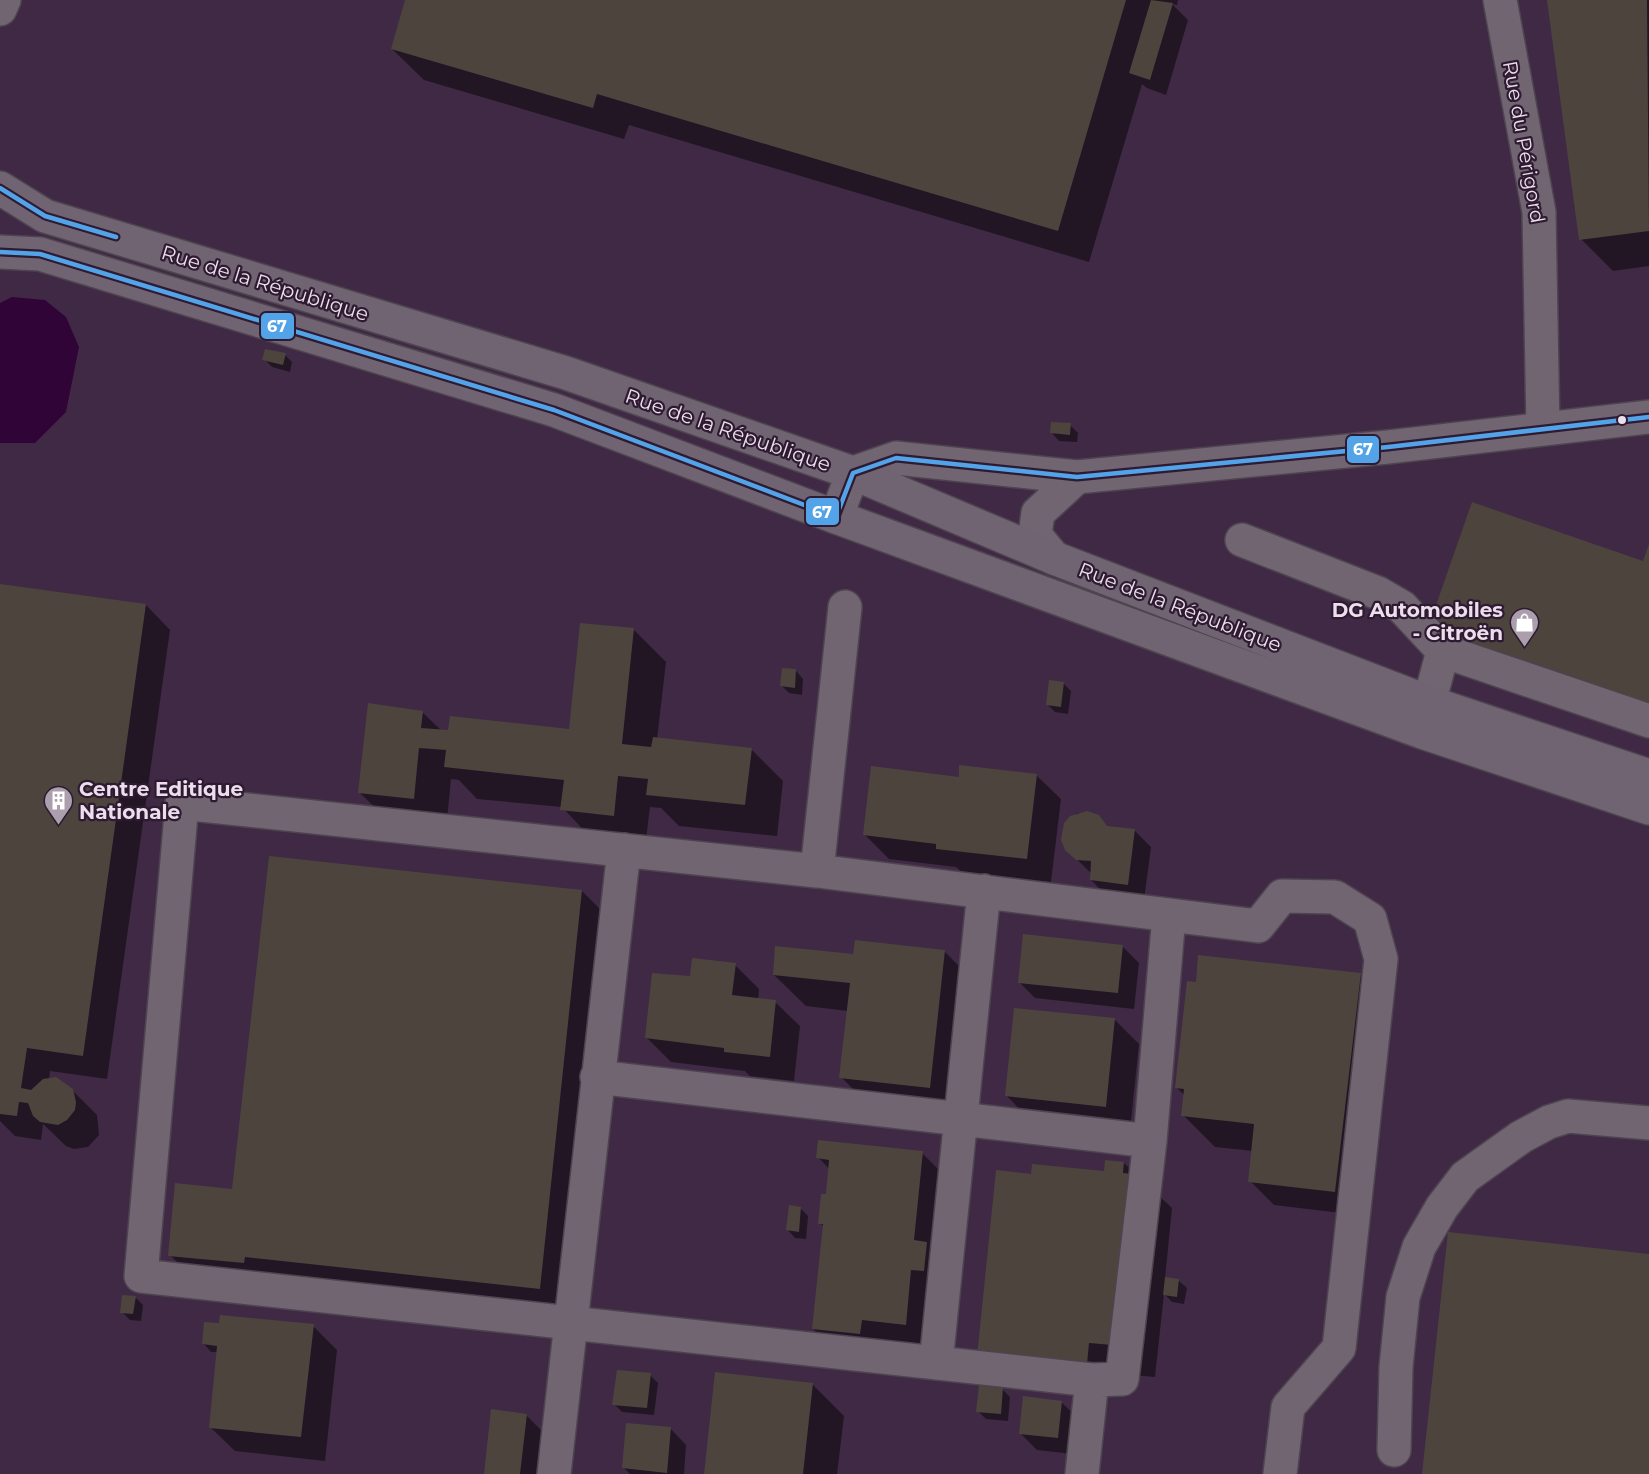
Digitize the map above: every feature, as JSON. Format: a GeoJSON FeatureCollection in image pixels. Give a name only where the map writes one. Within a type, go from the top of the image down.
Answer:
{"type":"FeatureCollection","features":[{"type":"Feature","properties":{"kind":"main road","name":"Rue de la République"},"geometry":{"type":"LineString","coordinates":[[0,188],[45,216],[566,374],[853,473],[1425,717],[1649,808]]}},
{"type":"Feature","properties":{"kind":"main road","name":"Rue de la République"},"geometry":{"type":"LineString","coordinates":[[0,252],[40,254],[554,410],[836,517],[1425,717],[1649,776]]}},
{"type":"Feature","properties":{"kind":"street"},"geometry":{"type":"LineString","coordinates":[[0,9],[4,0]]}},
{"type":"Feature","properties":{"kind":"street","name":"Rue du Périgord"},"geometry":{"type":"LineString","coordinates":[[1500,0],[1539,212],[1543,429]]}},
{"type":"Feature","properties":{"kind":"street"},"geometry":{"type":"LineString","coordinates":[[836,517],[853,473],[896,458],[1077,477],[1649,417]]}},
{"type":"Feature","properties":{"kind":"street"},"geometry":{"type":"LineString","coordinates":[[1054,558],[1035,535],[1038,513],[1077,477]]}},
{"type":"Feature","properties":{"kind":"street"},"geometry":{"type":"LineString","coordinates":[[1242,540],[1378,593],[1402,607],[1443,651],[1649,721]]}},
{"type":"Feature","properties":{"kind":"street"},"geometry":{"type":"LineString","coordinates":[[817,871],[844,607]]}},
{"type":"Feature","properties":{"kind":"street"},"geometry":{"type":"LineString","coordinates":[[1425,717],[1436,685],[1443,651]]}},
{"type":"Feature","properties":{"kind":"street"},"geometry":{"type":"LineString","coordinates":[[1169,915],[1150,1141],[1122,1379],[1092,1380],[141,1276],[182,803],[817,871],[1258,926],[1282,896],[1335,897],[1370,919],[1381,959],[1339,1348],[1288,1407],[1280,1474]]}},
{"type":"Feature","properties":{"kind":"street"},"geometry":{"type":"LineString","coordinates":[[554,1474],[569,1323],[624,850]]}},
{"type":"Feature","properties":{"kind":"street"},"geometry":{"type":"LineString","coordinates":[[936,1363],[984,891]]}},
{"type":"Feature","properties":{"kind":"street"},"geometry":{"type":"LineString","coordinates":[[597,1077],[1150,1141]]}},
{"type":"Feature","properties":{"kind":"street"},"geometry":{"type":"LineString","coordinates":[[1394,1450],[1402,1297],[1419,1247],[1442,1207],[1465,1177],[1521,1137],[1549,1122],[1568,1116],[1649,1123]]}},
{"type":"Feature","properties":{"kind":"street"},"geometry":{"type":"LineString","coordinates":[[1082,1474],[1092,1380]]}},
{"type":"Feature","properties":{"kind":"shaded area"},"geometry":{"type":"Polygon","coordinates":[[[0,0],[1649,0],[1649,1474],[0,1474],[0,0]]]}},
{"type":"Feature","properties":{"kind":"shaded area"},"geometry":{"type":"Polygon","coordinates":[[[12,297],[45,300],[66,317],[79,347],[66,412],[35,443],[0,443],[0,303],[12,297]]]}},
{"type":"Feature","properties":{"kind":"building"},"geometry":{"type":"Polygon","coordinates":[[[405,0],[1126,0],[1058,231],[597,94],[593,108],[391,49],[405,0]]]}},
{"type":"Feature","properties":{"kind":"building"},"geometry":{"type":"Polygon","coordinates":[[[1151,0],[1173,3],[1150,80],[1129,73],[1151,0]]]}},
{"type":"Feature","properties":{"kind":"building"},"geometry":{"type":"Polygon","coordinates":[[[1547,0],[1647,0],[1649,231],[1579,240],[1547,0]]]}},
{"type":"Feature","properties":{"kind":"building"},"geometry":{"type":"Polygon","coordinates":[[[265,349],[286,353],[283,365],[262,360],[265,349]]]}},
{"type":"Feature","properties":{"kind":"building"},"geometry":{"type":"Polygon","coordinates":[[[1051,422],[1071,423],[1070,435],[1050,433],[1051,422]]]}},
{"type":"Feature","properties":{"kind":"building"},"geometry":{"type":"Polygon","coordinates":[[[1472,502],[1643,561],[1649,544],[1649,706],[1427,631],[1472,502]]]}},
{"type":"Feature","properties":{"kind":"building","name":"Centre Editique Nationale"},"geometry":{"type":"Polygon","coordinates":[[[0,584],[146,604],[83,1056],[27,1048],[21,1088],[31,1090],[43,1079],[56,1077],[73,1089],[75,1110],[67,1120],[58,1125],[40,1122],[33,1116],[28,1103],[19,1102],[17,1116],[0,1114],[0,584]]]}},
{"type":"Feature","properties":{"kind":"building"},"geometry":{"type":"Polygon","coordinates":[[[580,623],[634,628],[622,744],[651,747],[653,737],[752,748],[745,805],[646,795],[648,779],[618,776],[614,816],[560,810],[564,780],[444,767],[446,750],[419,748],[414,799],[358,793],[368,703],[423,711],[421,728],[448,730],[450,716],[569,729],[580,623]]]}},
{"type":"Feature","properties":{"kind":"building"},"geometry":{"type":"Polygon","coordinates":[[[782,668],[796,669],[795,688],[780,686],[782,668]]]}},
{"type":"Feature","properties":{"kind":"building"},"geometry":{"type":"Polygon","coordinates":[[[1049,680],[1064,682],[1061,707],[1046,705],[1049,680]]]}},
{"type":"Feature","properties":{"kind":"building"},"geometry":{"type":"Polygon","coordinates":[[[959,765],[1037,774],[1027,859],[936,849],[936,844],[863,835],[871,766],[959,777],[959,765]]]}},
{"type":"Feature","properties":{"kind":"building"},"geometry":{"type":"Polygon","coordinates":[[[1087,811],[1099,815],[1107,826],[1135,829],[1128,885],[1090,880],[1091,861],[1076,860],[1065,850],[1061,840],[1064,823],[1070,816],[1087,811]]]}},
{"type":"Feature","properties":{"kind":"building"},"geometry":{"type":"Polygon","coordinates":[[[269,856],[582,890],[540,1289],[245,1257],[244,1263],[168,1256],[175,1183],[232,1189],[269,856]]]}},
{"type":"Feature","properties":{"kind":"building"},"geometry":{"type":"Polygon","coordinates":[[[1023,934],[1123,945],[1118,993],[1018,983],[1023,934]]]}},
{"type":"Feature","properties":{"kind":"building"},"geometry":{"type":"Polygon","coordinates":[[[855,940],[945,950],[930,1088],[839,1078],[850,983],[773,975],[775,946],[853,954],[855,940]]]}},
{"type":"Feature","properties":{"kind":"building"},"geometry":{"type":"Polygon","coordinates":[[[1198,955],[1361,973],[1335,1192],[1248,1182],[1254,1124],[1181,1116],[1184,1089],[1175,1088],[1187,981],[1196,982],[1198,955]]]}},
{"type":"Feature","properties":{"kind":"building"},"geometry":{"type":"Polygon","coordinates":[[[692,958],[736,963],[732,995],[776,1000],[770,1057],[724,1052],[724,1048],[645,1038],[652,973],[690,976],[692,958]]]}},
{"type":"Feature","properties":{"kind":"building"},"geometry":{"type":"Polygon","coordinates":[[[1014,1008],[1115,1018],[1106,1107],[1005,1096],[1014,1008]]]}},
{"type":"Feature","properties":{"kind":"building"},"geometry":{"type":"Polygon","coordinates":[[[818,1140],[923,1151],[914,1240],[927,1242],[924,1271],[911,1270],[906,1325],[862,1320],[860,1334],[812,1329],[823,1224],[818,1224],[821,1194],[826,1194],[829,1160],[816,1158],[818,1140]]]}},
{"type":"Feature","properties":{"kind":"building"},"geometry":{"type":"Polygon","coordinates":[[[1105,1160],[1124,1162],[1123,1173],[1141,1175],[1124,1346],[1089,1343],[1087,1364],[977,1357],[996,1170],[1031,1174],[1032,1164],[1104,1171],[1105,1160]]]}},
{"type":"Feature","properties":{"kind":"building"},"geometry":{"type":"Polygon","coordinates":[[[789,1205],[801,1207],[799,1232],[786,1230],[789,1205]]]}},
{"type":"Feature","properties":{"kind":"building"},"geometry":{"type":"Polygon","coordinates":[[[1448,1232],[1649,1254],[1649,1474],[1422,1474],[1448,1232]]]}},
{"type":"Feature","properties":{"kind":"building"},"geometry":{"type":"Polygon","coordinates":[[[1165,1277],[1179,1279],[1177,1297],[1163,1295],[1165,1277]]]}},
{"type":"Feature","properties":{"kind":"building"},"geometry":{"type":"Polygon","coordinates":[[[122,1295],[136,1296],[133,1314],[120,1313],[122,1295]]]}},
{"type":"Feature","properties":{"kind":"building"},"geometry":{"type":"Polygon","coordinates":[[[220,1315],[314,1324],[301,1437],[209,1428],[217,1346],[202,1344],[204,1322],[219,1323],[220,1315]]]}},
{"type":"Feature","properties":{"kind":"building"},"geometry":{"type":"Polygon","coordinates":[[[617,1370],[651,1373],[647,1408],[612,1405],[617,1370]]]}},
{"type":"Feature","properties":{"kind":"building"},"geometry":{"type":"Polygon","coordinates":[[[715,1372],[813,1383],[803,1474],[704,1474],[715,1372]]]}},
{"type":"Feature","properties":{"kind":"building"},"geometry":{"type":"Polygon","coordinates":[[[979,1385],[1003,1388],[1001,1414],[976,1412],[979,1385]]]}},
{"type":"Feature","properties":{"kind":"building"},"geometry":{"type":"Polygon","coordinates":[[[1023,1396],[1062,1401],[1058,1438],[1019,1434],[1023,1396]]]}},
{"type":"Feature","properties":{"kind":"building"},"geometry":{"type":"Polygon","coordinates":[[[491,1409],[527,1414],[520,1474],[484,1474],[491,1409]]]}},
{"type":"Feature","properties":{"kind":"building"},"geometry":{"type":"Polygon","coordinates":[[[626,1423],[671,1427],[667,1473],[622,1468],[626,1423]]]}},
{"type":"Feature","properties":{"kind":"transit line","name":"67"},"geometry":{"type":"LineString","coordinates":[[0,188],[45,216],[116,237]]}},
{"type":"Feature","properties":{"kind":"transit line","name":"67"},"geometry":{"type":"LineString","coordinates":[[0,252],[40,254],[554,410],[836,517],[853,473],[896,458],[1077,477],[1388,447],[1649,417]]}},
{"type":"Feature","properties":{"kind":"place","name":"DG Automobiles - Citroën"},"geometry":{"type":"Point","coordinates":[1524,648]}},
{"type":"Feature","properties":{"kind":"place","name":"Centre Editique Nationale"},"geometry":{"type":"Point","coordinates":[58,826]}}]}
